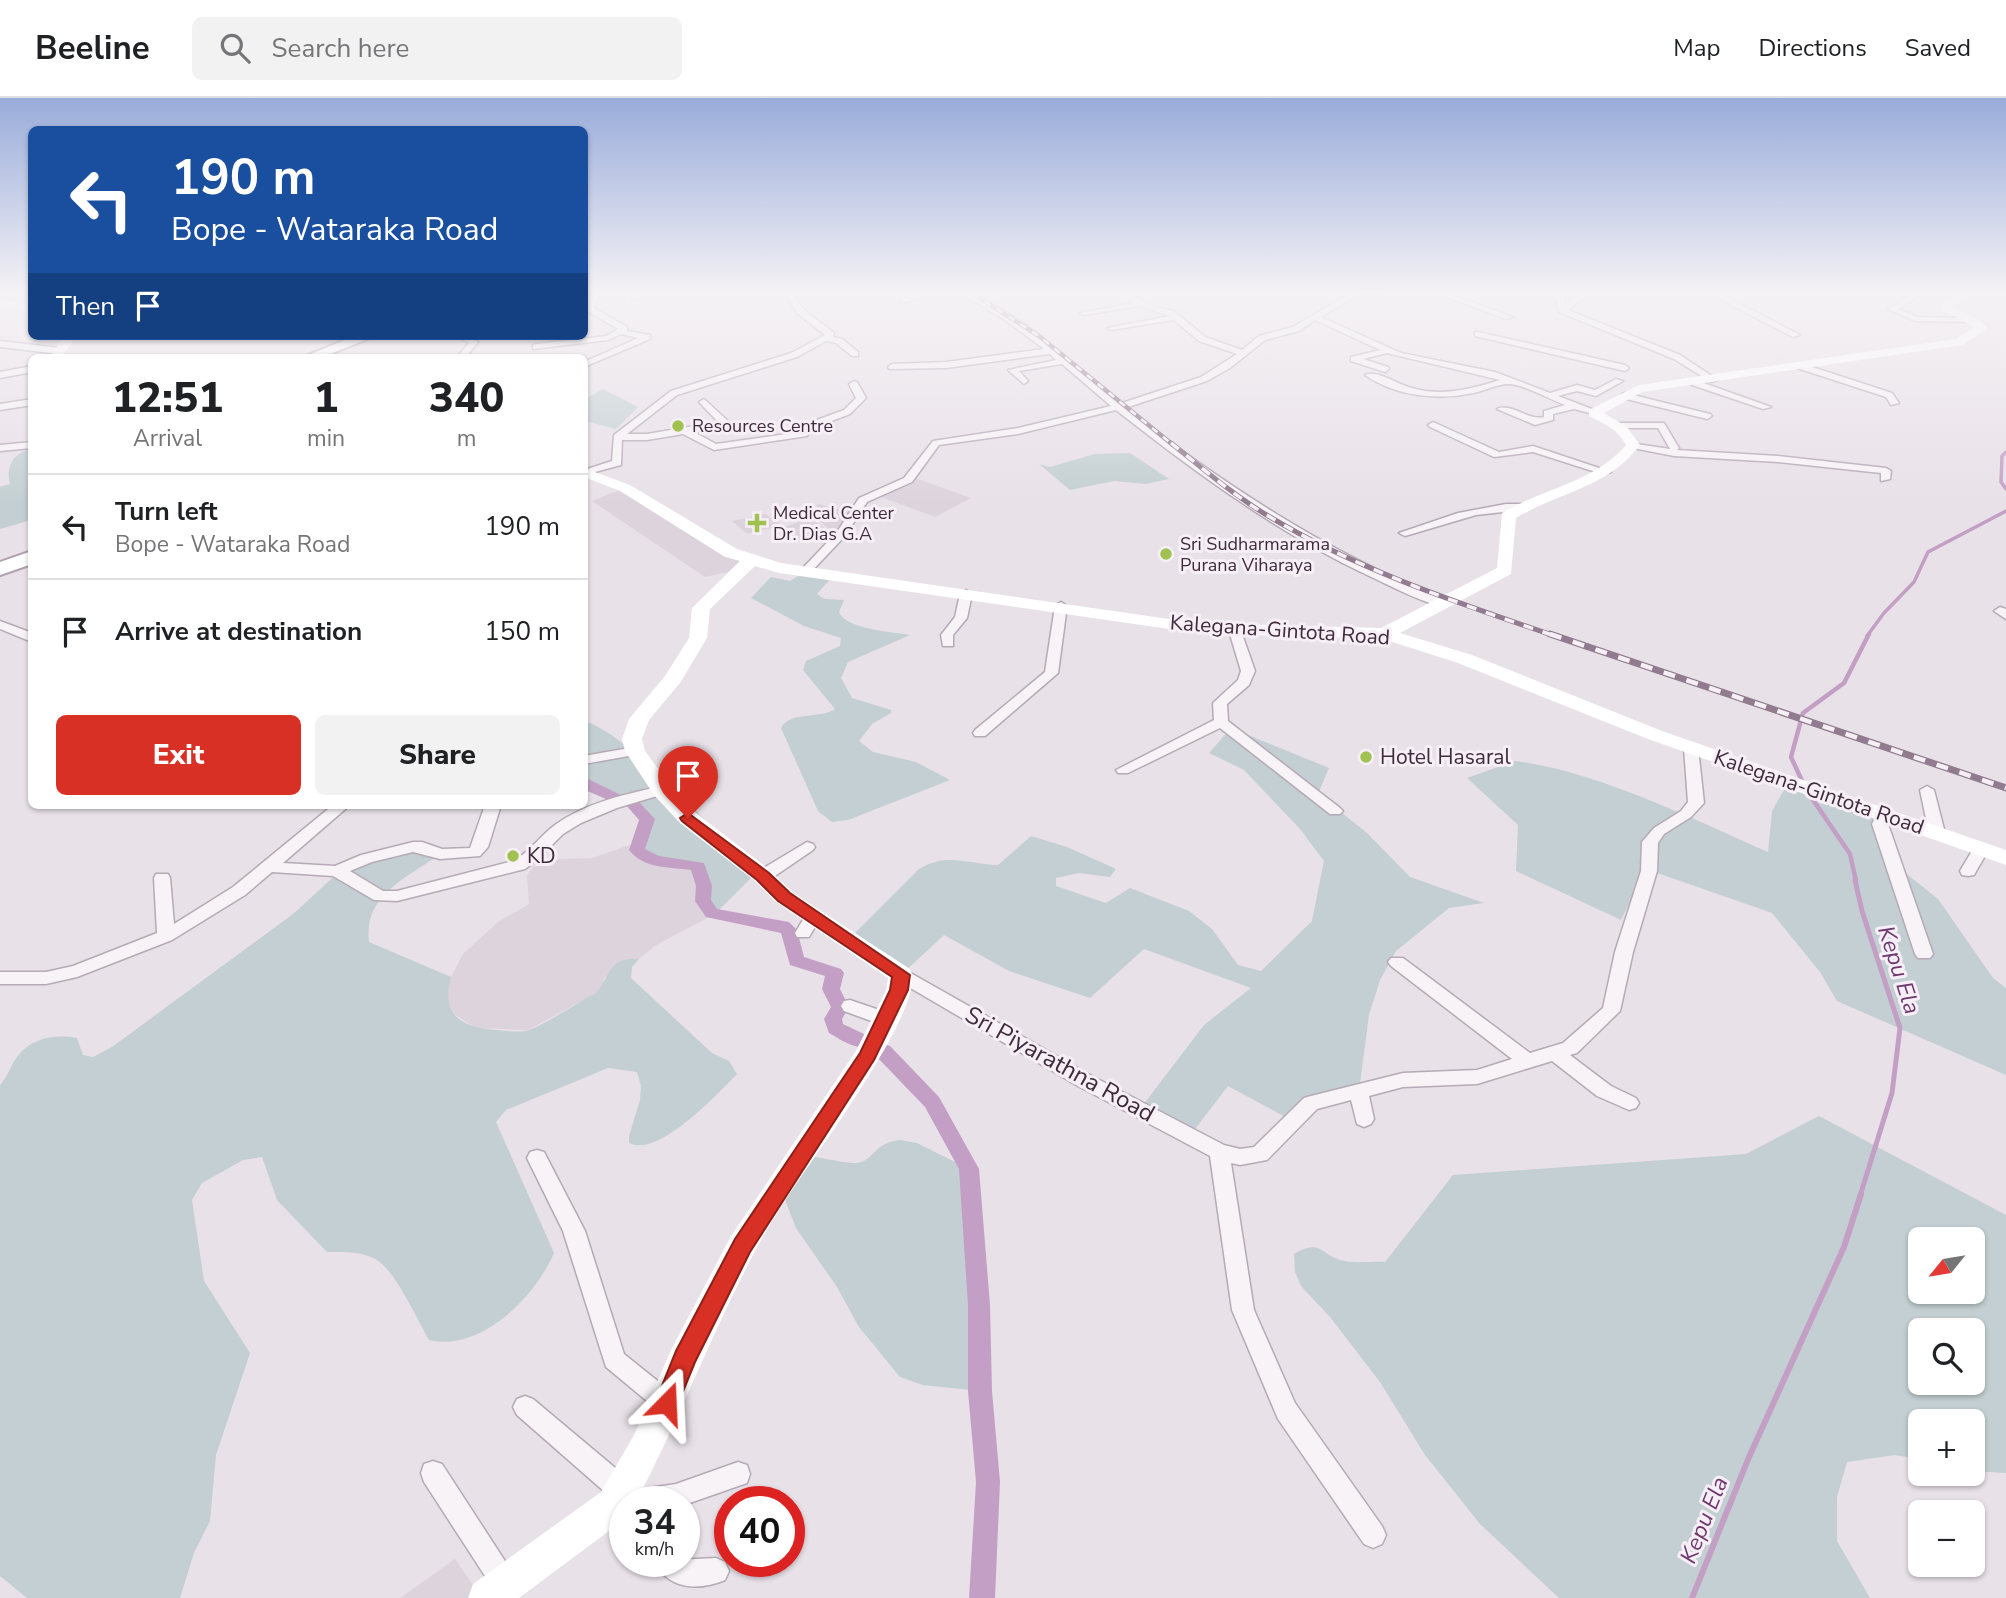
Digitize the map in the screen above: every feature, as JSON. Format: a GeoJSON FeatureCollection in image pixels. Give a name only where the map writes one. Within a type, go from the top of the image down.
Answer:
{"type":"FeatureCollection","features":[{"type":"Feature","properties":{"kind":"main road"},"geometry":{"type":"LineString","coordinates":[[0,569],[28,558]]}},
{"type":"Feature","properties":{"kind":"street"},"geometry":{"type":"LineString","coordinates":[[617,437],[674,393],[766,364]]}},
{"type":"Feature","properties":{"kind":"street"},"geometry":{"type":"LineString","coordinates":[[892,368],[954,364]]}},
{"type":"Feature","properties":{"kind":"street"},"geometry":{"type":"LineString","coordinates":[[1024,381],[1012,370],[1047,364]]}},
{"type":"Feature","properties":{"kind":"street"},"geometry":{"type":"LineString","coordinates":[[1068,364],[1277,524],[1391,584],[1439,602]]}},
{"type":"Feature","properties":{"kind":"street"},"geometry":{"type":"LineString","coordinates":[[1074,364],[1122,406]]}},
{"type":"Feature","properties":{"kind":"street"},"geometry":{"type":"LineString","coordinates":[[805,572],[841,534],[863,500],[908,480],[933,444],[950,439],[1006,434],[1122,406],[1204,379],[1229,364]]}},
{"type":"Feature","properties":{"kind":"street"},"geometry":{"type":"LineString","coordinates":[[1370,364],[1385,369]]}},
{"type":"Feature","properties":{"kind":"street"},"geometry":{"type":"LineString","coordinates":[[1445,364],[1511,380],[1576,405],[1617,425],[1633,446],[1674,453],[1778,459],[1886,471],[1885,480]]}},
{"type":"Feature","properties":{"kind":"street"},"geometry":{"type":"LineString","coordinates":[[1608,364],[1625,368]]}},
{"type":"Feature","properties":{"kind":"street"},"geometry":{"type":"LineString","coordinates":[[1688,364],[1714,380]]}},
{"type":"Feature","properties":{"kind":"street"},"geometry":{"type":"LineString","coordinates":[[1594,413],[1639,389],[1813,364]]}},
{"type":"Feature","properties":{"kind":"street"},"geometry":{"type":"LineString","coordinates":[[1800,366],[1889,395],[1894,403]]}},
{"type":"Feature","properties":{"kind":"street"},"geometry":{"type":"LineString","coordinates":[[0,375],[28,370]]}},
{"type":"Feature","properties":{"kind":"street"},"geometry":{"type":"LineString","coordinates":[[1368,374],[1404,389],[1438,396],[1462,394],[1511,380]]}},
{"type":"Feature","properties":{"kind":"street"},"geometry":{"type":"LineString","coordinates":[[1552,395],[1577,388],[1596,393],[1619,381]]}},
{"type":"Feature","properties":{"kind":"street"},"geometry":{"type":"LineString","coordinates":[[1695,383],[1766,407]]}},
{"type":"Feature","properties":{"kind":"street"},"geometry":{"type":"LineString","coordinates":[[685,431],[714,447],[804,434],[809,426],[847,412],[861,398],[853,384]]}},
{"type":"Feature","properties":{"kind":"street"},"geometry":{"type":"LineString","coordinates":[[1625,396],[1707,416]]}},
{"type":"Feature","properties":{"kind":"street"},"geometry":{"type":"LineString","coordinates":[[617,437],[647,437],[722,424],[704,402]]}},
{"type":"Feature","properties":{"kind":"street"},"geometry":{"type":"LineString","coordinates":[[0,407],[28,403]]}},
{"type":"Feature","properties":{"kind":"street"},"geometry":{"type":"LineString","coordinates":[[1503,409],[1535,422],[1550,418],[1547,413],[1576,405]]}},
{"type":"Feature","properties":{"kind":"street"},"geometry":{"type":"LineString","coordinates":[[1433,425],[1498,455],[1533,449],[1606,472]]}},
{"type":"Feature","properties":{"kind":"street"},"geometry":{"type":"LineString","coordinates":[[1617,425],[1661,425],[1674,448]]}},
{"type":"Feature","properties":{"kind":"street"},"geometry":{"type":"LineString","coordinates":[[588,471],[617,463],[617,437]]}},
{"type":"Feature","properties":{"kind":"street"},"geometry":{"type":"LineString","coordinates":[[0,448],[28,445]]}},
{"type":"Feature","properties":{"kind":"street"},"geometry":{"type":"LineString","coordinates":[[1384,634],[1439,602],[1505,570],[1508,516],[1521,507],[1587,485],[1625,458],[1633,446]]}},
{"type":"Feature","properties":{"kind":"street","name":"Kalegana-Gintota Road"},"geometry":{"type":"LineString","coordinates":[[588,473],[625,488],[731,553],[750,561],[805,572],[1235,631],[1384,634],[1465,659],[1691,748],[1884,813],[2006,858]]}},
{"type":"Feature","properties":{"kind":"street"},"geometry":{"type":"LineString","coordinates":[[1405,533],[1498,506],[1521,507]]}},
{"type":"Feature","properties":{"kind":"street"},"geometry":{"type":"LineString","coordinates":[[632,1486],[684,1359],[742,1245],[868,1055],[899,990],[901,975],[850,938],[808,925],[763,876],[688,818],[662,790],[635,751],[632,739],[639,719],[673,679],[698,638],[701,608],[750,561]]}},
{"type":"Feature","properties":{"kind":"street"},"geometry":{"type":"LineString","coordinates":[[948,643],[947,635],[961,618],[966,594]]}},
{"type":"Feature","properties":{"kind":"street"},"geometry":{"type":"LineString","coordinates":[[979,733],[1051,673],[1061,606]]}},
{"type":"Feature","properties":{"kind":"street"},"geometry":{"type":"LineString","coordinates":[[0,625],[28,637]]}},
{"type":"Feature","properties":{"kind":"street"},"geometry":{"type":"LineString","coordinates":[[1235,631],[1248,671],[1244,682],[1220,703],[1221,722],[1335,811]]}},
{"type":"Feature","properties":{"kind":"street"},"geometry":{"type":"LineString","coordinates":[[1123,770],[1221,722]]}},
{"type":"Feature","properties":{"kind":"street","name":"Sri Piyarathna Road"},"geometry":{"type":"LineString","coordinates":[[901,975],[1085,1081],[1219,1152],[1240,1157],[1261,1154],[1311,1103],[1403,1080],[1477,1077],[1527,1062],[1570,1048],[1611,1011],[1624,952],[1649,871],[1650,842],[1658,831],[1686,814],[1696,803],[1691,748]]}},
{"type":"Feature","properties":{"kind":"street"},"geometry":{"type":"LineString","coordinates":[[588,759],[635,751]]}},
{"type":"Feature","properties":{"kind":"street"},"geometry":{"type":"LineString","coordinates":[[269,867],[337,871],[380,895],[397,896],[519,865],[533,858],[563,826],[594,811],[662,790]]}},
{"type":"Feature","properties":{"kind":"street"},"geometry":{"type":"LineString","coordinates":[[1927,790],[1937,833]]}},
{"type":"Feature","properties":{"kind":"street"},"geometry":{"type":"LineString","coordinates":[[0,978],[46,978],[77,971],[166,936],[239,891],[337,809]]}},
{"type":"Feature","properties":{"kind":"street"},"geometry":{"type":"LineString","coordinates":[[337,871],[367,858],[413,847],[440,854],[474,853],[480,847],[492,809]]}},
{"type":"Feature","properties":{"kind":"street"},"geometry":{"type":"LineString","coordinates":[[1884,813],[1880,824],[1924,954]]}},
{"type":"Feature","properties":{"kind":"street"},"geometry":{"type":"LineString","coordinates":[[763,876],[807,846]]}},
{"type":"Feature","properties":{"kind":"street"},"geometry":{"type":"LineString","coordinates":[[1968,871],[1981,849]]}},
{"type":"Feature","properties":{"kind":"street"},"geometry":{"type":"LineString","coordinates":[[162,878],[166,936]]}},
{"type":"Feature","properties":{"kind":"street"},"geometry":{"type":"LineString","coordinates":[[1397,962],[1527,1062]]}},
{"type":"Feature","properties":{"kind":"street"},"geometry":{"type":"LineString","coordinates":[[850,1006],[886,1019]]}},
{"type":"Feature","properties":{"kind":"street"},"geometry":{"type":"LineString","coordinates":[[1555,1053],[1604,1091],[1629,1103]]}},
{"type":"Feature","properties":{"kind":"street"},"geometry":{"type":"LineString","coordinates":[[1359,1091],[1364,1119]]}},
{"type":"Feature","properties":{"kind":"street"},"geometry":{"type":"LineString","coordinates":[[1219,1152],[1243,1310],[1286,1411],[1373,1535]]}},
{"type":"Feature","properties":{"kind":"street"},"geometry":{"type":"LineString","coordinates":[[537,1158],[574,1231],[614,1360],[667,1403]]}},
{"type":"Feature","properties":{"kind":"street"},"geometry":{"type":"LineString","coordinates":[[525,1408],[609,1488]]}},
{"type":"Feature","properties":{"kind":"street"},"geometry":{"type":"LineString","coordinates":[[433,1473],[496,1591],[609,1514]]}},
{"type":"Feature","properties":{"kind":"street"},"geometry":{"type":"LineString","coordinates":[[700,1487],[738,1474]]}},
{"type":"Feature","properties":{"kind":"shaded area"},"geometry":{"type":"Polygon","coordinates":[[[603,389],[638,407],[616,429],[588,422],[588,397],[603,389]]]}},
{"type":"Feature","properties":{"kind":"shaded area"},"geometry":{"type":"Polygon","coordinates":[[[28,450],[28,521],[0,529],[0,487],[10,484],[12,461],[28,450]]]}},
{"type":"Feature","properties":{"kind":"shaded area"},"geometry":{"type":"Polygon","coordinates":[[[1130,453],[1169,479],[1146,484],[1114,481],[1070,490],[1039,464],[1050,467],[1095,454],[1130,453]]]}},
{"type":"Feature","properties":{"kind":"shaded area"},"geometry":{"type":"Polygon","coordinates":[[[915,478],[971,498],[935,517],[876,495],[915,478]]]}},
{"type":"Feature","properties":{"kind":"shaded area"},"geometry":{"type":"Polygon","coordinates":[[[625,488],[750,561],[742,569],[705,577],[592,501],[625,488]]]}},
{"type":"Feature","properties":{"kind":"shaded area"},"geometry":{"type":"Polygon","coordinates":[[[818,504],[850,512],[835,533],[811,515],[818,504]]]}},
{"type":"Feature","properties":{"kind":"shaded area","name":"Medical Center Dr. Dias G.A"},"geometry":{"type":"Polygon","coordinates":[[[765,514],[782,525],[747,534],[732,521],[765,514]]]}},
{"type":"Feature","properties":{"kind":"shaded area"},"geometry":{"type":"Polygon","coordinates":[[[811,518],[834,535],[823,544],[810,536],[798,540],[778,529],[811,518]]]}},
{"type":"Feature","properties":{"kind":"shaded area"},"geometry":{"type":"Polygon","coordinates":[[[805,572],[832,577],[817,594],[825,599],[844,600],[839,612],[843,618],[870,629],[910,635],[848,662],[841,678],[852,698],[891,710],[891,713],[872,724],[859,741],[873,752],[916,762],[950,780],[848,820],[832,822],[818,811],[781,728],[791,719],[835,709],[803,670],[806,661],[840,646],[841,638],[804,626],[751,598],[771,577],[790,581],[805,572]]]}},
{"type":"Feature","properties":{"kind":"shaded area"},"geometry":{"type":"Polygon","coordinates":[[[588,723],[624,744],[648,765],[698,812],[756,873],[715,914],[703,901],[704,886],[698,867],[652,861],[637,850],[647,819],[644,812],[606,799],[588,784],[588,723]]]}},
{"type":"Feature","properties":{"kind":"shaded area"},"geometry":{"type":"Polygon","coordinates":[[[1231,728],[1329,768],[1318,794],[1366,832],[1410,877],[1484,903],[1449,908],[1396,951],[1380,980],[1369,1015],[1359,1091],[1291,1120],[1228,1086],[1189,1137],[1140,1109],[1204,1025],[1251,988],[1144,949],[1090,998],[1009,971],[944,935],[901,975],[850,938],[919,869],[948,860],[998,865],[1031,836],[1067,847],[1116,869],[1110,877],[1079,873],[1056,878],[1056,886],[1106,903],[1130,888],[1189,911],[1212,929],[1238,965],[1261,971],[1312,921],[1324,861],[1300,829],[1244,770],[1209,753],[1231,728]]]}},
{"type":"Feature","properties":{"kind":"shaded area"},"geometry":{"type":"Polygon","coordinates":[[[1515,761],[1546,766],[1611,785],[1768,852],[1772,811],[1789,781],[1884,813],[1893,863],[1938,899],[1993,978],[2006,988],[2006,1075],[1837,1001],[1820,972],[1772,913],[1646,869],[1621,920],[1516,871],[1518,825],[1467,778],[1515,761]]]}},
{"type":"Feature","properties":{"kind":"shaded area"},"geometry":{"type":"Polygon","coordinates":[[[639,842],[637,850],[653,861],[698,867],[704,886],[703,901],[715,914],[656,945],[639,959],[634,959],[604,978],[603,986],[596,993],[528,1030],[476,1028],[451,1012],[446,995],[451,977],[463,954],[498,922],[529,904],[527,875],[533,867],[560,859],[592,858],[639,842]]]}},
{"type":"Feature","properties":{"kind":"shaded area"},"geometry":{"type":"Polygon","coordinates":[[[413,847],[440,854],[401,880],[380,900],[369,926],[369,942],[451,977],[451,1010],[463,1022],[496,1030],[529,1030],[596,993],[611,969],[621,961],[639,959],[632,967],[631,978],[712,1053],[729,1061],[737,1074],[687,1122],[656,1141],[641,1145],[629,1143],[640,1100],[641,1086],[637,1072],[608,1068],[506,1110],[496,1122],[554,1253],[534,1287],[504,1317],[468,1338],[449,1342],[429,1340],[398,1284],[382,1264],[352,1252],[327,1252],[277,1200],[262,1157],[243,1160],[202,1183],[192,1200],[204,1281],[250,1353],[216,1455],[210,1521],[194,1553],[180,1598],[27,1598],[0,1576],[0,1085],[23,1051],[29,1045],[44,1039],[77,1038],[83,1055],[93,1057],[112,1047],[293,914],[341,870],[413,847]]]}},
{"type":"Feature","properties":{"kind":"shaded area"},"geometry":{"type":"Polygon","coordinates":[[[1819,1116],[2006,1215],[2006,1473],[1985,1472],[1985,1409],[1908,1409],[1908,1457],[1895,1455],[1847,1462],[1837,1497],[1837,1541],[1870,1598],[1559,1598],[1480,1524],[1425,1455],[1380,1382],[1330,1317],[1301,1286],[1295,1272],[1294,1254],[1315,1247],[1345,1261],[1385,1262],[1453,1175],[1746,1154],[1819,1116]]]}},
{"type":"Feature","properties":{"kind":"shaded area"},"geometry":{"type":"Polygon","coordinates":[[[900,1140],[917,1143],[969,1169],[979,1305],[980,1391],[923,1385],[900,1377],[859,1327],[837,1287],[796,1228],[780,1187],[801,1155],[857,1163],[868,1159],[884,1144],[900,1140]]]}},
{"type":"Feature","properties":{"kind":"shaded area"},"geometry":{"type":"Polygon","coordinates":[[[455,1559],[477,1591],[468,1598],[400,1598],[455,1559]]]}},
{"type":"Feature","properties":{"kind":"waterway","name":"Kepu Ela"},"geometry":{"type":"LineString","coordinates":[[2006,452],[2002,456],[2001,482],[2006,489]]}},
{"type":"Feature","properties":{"kind":"waterway","name":"Kepu Ela"},"geometry":{"type":"LineString","coordinates":[[1867,636],[1884,613],[1914,582],[1928,552],[2006,511]]}},
{"type":"Feature","properties":{"kind":"waterway","name":"Kepu Ela"},"geometry":{"type":"LineString","coordinates":[[1803,783],[1791,757],[1803,713],[1844,683],[1869,634]]}},
{"type":"Feature","properties":{"kind":"waterway"},"geometry":{"type":"LineString","coordinates":[[588,785],[620,800]]}},
{"type":"Feature","properties":{"kind":"waterway","name":"Kepu Ela"},"geometry":{"type":"LineString","coordinates":[[1809,794],[1850,854],[1856,881]]}},
{"type":"Feature","properties":{"kind":"waterway"},"geometry":{"type":"LineString","coordinates":[[634,805],[647,819],[637,850],[650,859],[698,867],[704,886],[703,901],[712,913],[783,926],[789,930],[796,961],[835,973],[831,989],[840,1007],[833,1019],[835,1028],[861,1041]]}},
{"type":"Feature","properties":{"kind":"waterway","name":"Kepu Ela"},"geometry":{"type":"LineString","coordinates":[[1855,880],[1862,911],[1900,1028],[1892,1093],[1860,1196]]}},
{"type":"Feature","properties":{"kind":"waterway"},"geometry":{"type":"LineString","coordinates":[[883,1051],[932,1102],[969,1169],[979,1305],[980,1391],[988,1482],[982,1598]]}},
{"type":"Feature","properties":{"kind":"waterway","name":"Kepu Ela"},"geometry":{"type":"LineString","coordinates":[[1692,1598],[1749,1457],[1844,1247],[1861,1194]]}},
{"type":"Feature","properties":{"kind":"railway"},"geometry":{"type":"LineString","coordinates":[[1073,364],[1173,445]]}},
{"type":"Feature","properties":{"kind":"railway"},"geometry":{"type":"LineString","coordinates":[[1171,443],[1253,506],[1299,534],[1406,583],[1555,636]]}},
{"type":"Feature","properties":{"kind":"railway"},"geometry":{"type":"LineString","coordinates":[[1550,634],[2006,788]]}},
{"type":"Feature","properties":{"kind":"place","name":"Resources Centre"},"geometry":{"type":"Point","coordinates":[678,426]}},
{"type":"Feature","properties":{"kind":"place","name":"Medical Center Dr. Dias G.A"},"geometry":{"type":"Point","coordinates":[757,523]}},
{"type":"Feature","properties":{"kind":"place","name":"Sri Sudharmarama Purana Viharaya"},"geometry":{"type":"Point","coordinates":[1166,554]}},
{"type":"Feature","properties":{"kind":"place","name":"Hotel Hasaral"},"geometry":{"type":"Point","coordinates":[1366,757]}},
{"type":"Feature","properties":{"kind":"place","name":"KD"},"geometry":{"type":"Point","coordinates":[513,856]}},
{"type":"Feature","properties":{"kind":"route"},"geometry":{"type":"LineString","coordinates":[[667,1403],[684,1359],[742,1245],[868,1055],[899,990],[901,975],[850,938],[784,897],[763,876],[688,818]]}}]}
